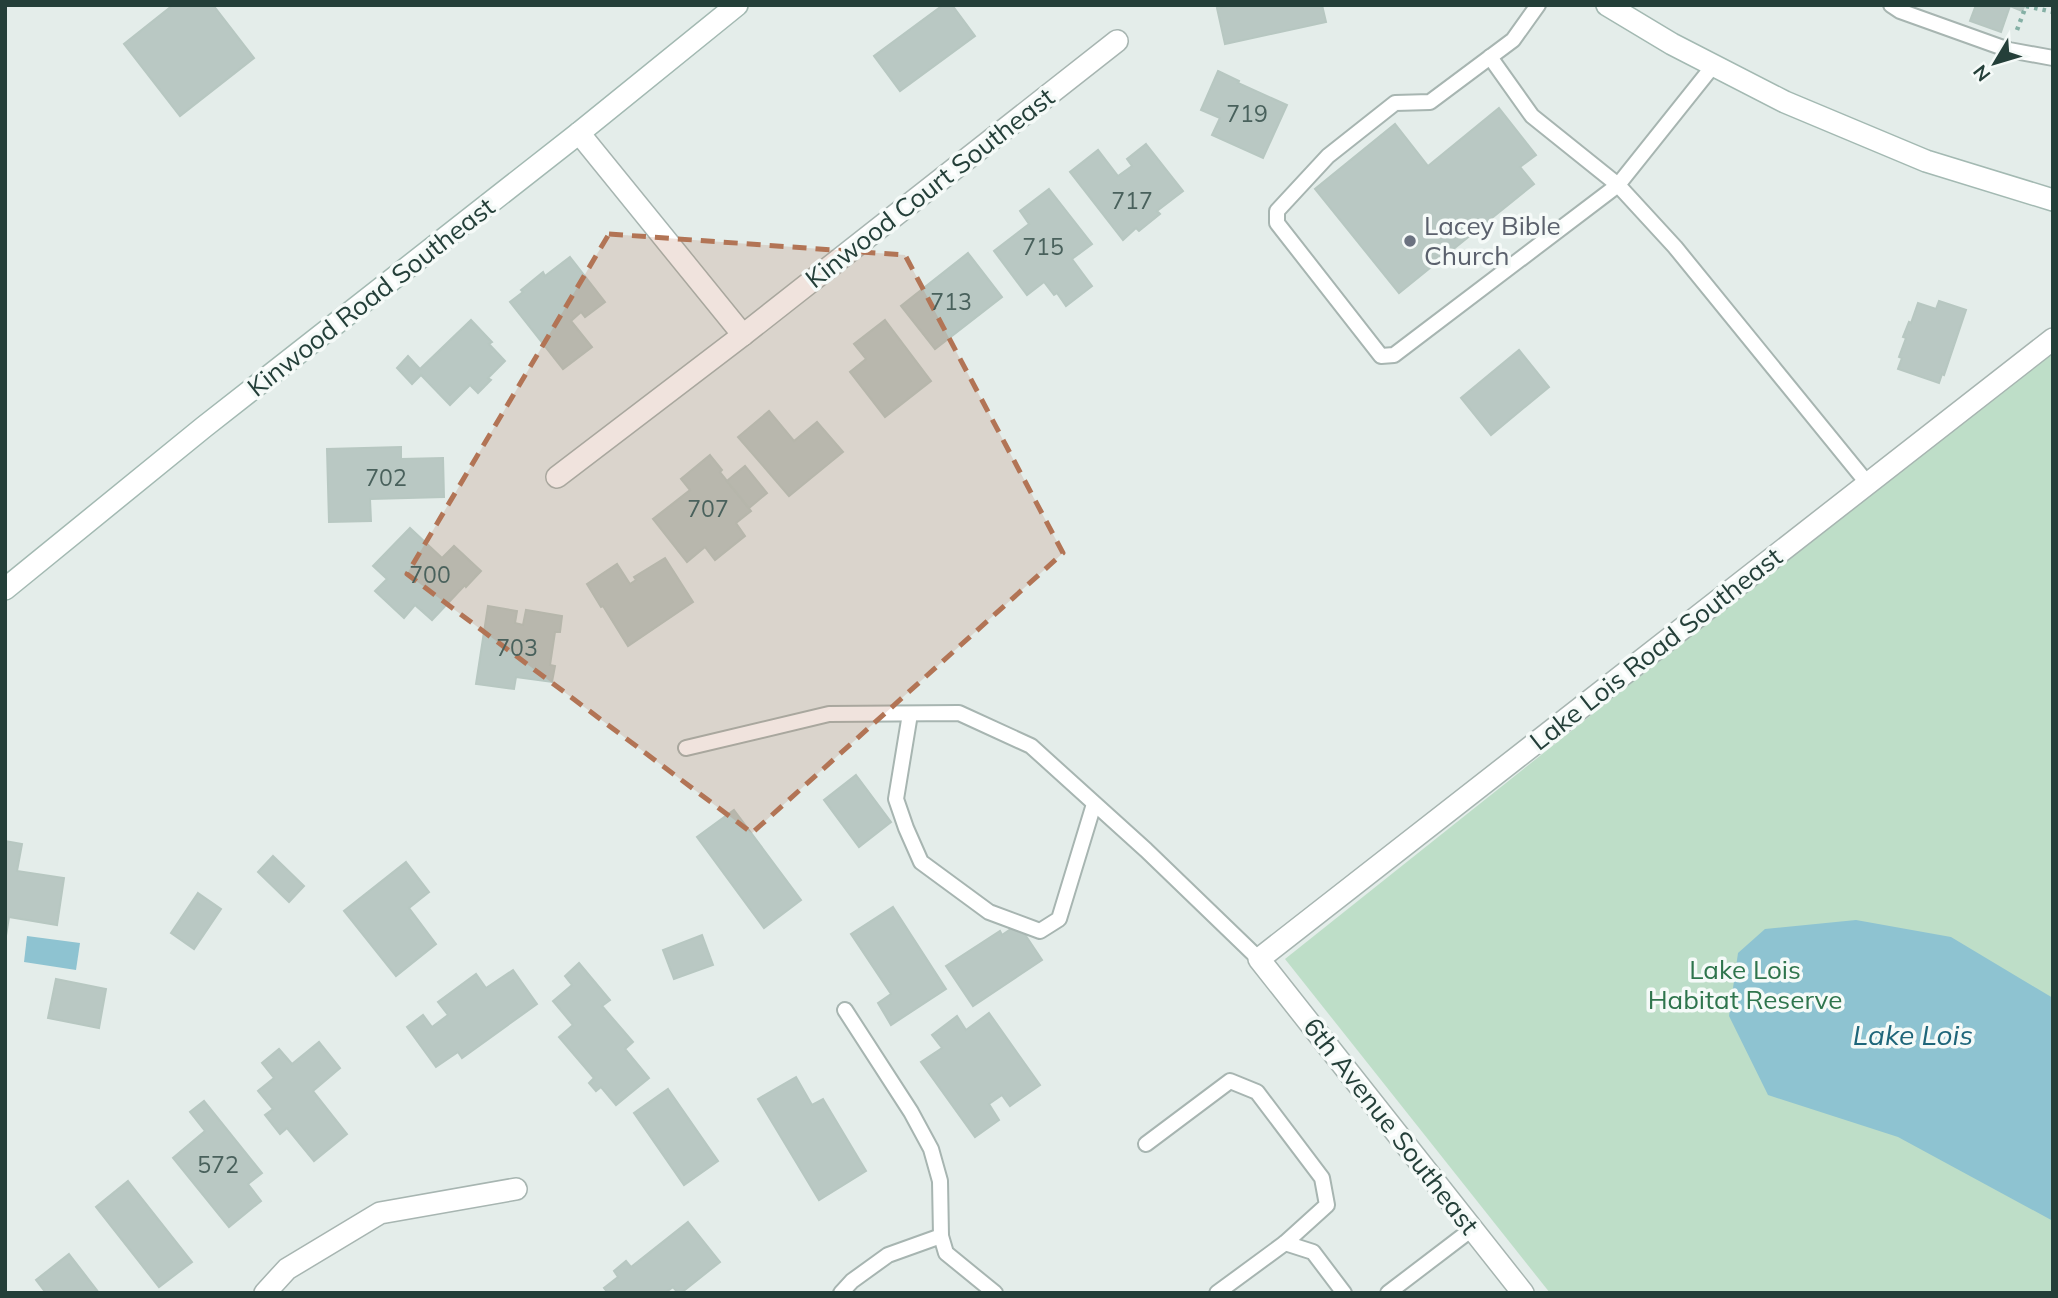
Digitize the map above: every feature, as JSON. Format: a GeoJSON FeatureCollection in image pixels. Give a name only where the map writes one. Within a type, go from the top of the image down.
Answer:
{"type":"FeatureCollection","features":[{"type":"Feature","properties":{"kind":"street","name":"Kinwood Road Southeast"},"geometry":{"type":"LineString","coordinates":[[5,589],[215,418],[579,133],[737,5]]}},
{"type":"Feature","properties":{"kind":"street"},"geometry":{"type":"LineString","coordinates":[[1607,5],[1713,66],[1785,102],[1926,161],[2053,200]]}},
{"type":"Feature","properties":{"kind":"street","name":"Kinwood Court Southeast"},"geometry":{"type":"LineString","coordinates":[[557,477],[743,335],[1117,41]]}},
{"type":"Feature","properties":{"kind":"street"},"geometry":{"type":"LineString","coordinates":[[579,133],[743,335]]}},
{"type":"Feature","properties":{"kind":"street","name":"Lake Lois Road Southeast"},"geometry":{"type":"LineString","coordinates":[[1259,959],[2053,340]]}},
{"type":"Feature","properties":{"kind":"street","name":"6th Avenue Southeast"},"geometry":{"type":"LineString","coordinates":[[1259,959],[1522,1293]]}},
{"type":"Feature","properties":{"kind":"street"},"geometry":{"type":"LineString","coordinates":[[265,1293],[287,1269],[380,1213],[516,1189]]}},
{"type":"Feature","properties":{"kind":"lane"},"geometry":{"type":"LineString","coordinates":[[1538,5],[1513,40],[1430,102],[1395,103],[1328,156],[1277,211],[1277,223],[1381,356],[1394,355],[1618,185],[1713,66]]}},
{"type":"Feature","properties":{"kind":"lane"},"geometry":{"type":"LineString","coordinates":[[1891,5],[1900,11],[2008,50],[2053,58]]}},
{"type":"Feature","properties":{"kind":"lane"},"geometry":{"type":"LineString","coordinates":[[1490,57],[1532,116],[1618,185],[1675,247],[1868,484]]}},
{"type":"Feature","properties":{"kind":"lane"},"geometry":{"type":"LineString","coordinates":[[910,713],[896,799],[906,828],[921,862],[989,912],[1040,931],[1059,919],[1094,804]]}},
{"type":"Feature","properties":{"kind":"lane"},"geometry":{"type":"LineString","coordinates":[[686,748],[829,714],[959,713],[1031,746],[1146,850],[1259,959]]}},
{"type":"Feature","properties":{"kind":"lane"},"geometry":{"type":"LineString","coordinates":[[845,1010],[911,1112],[931,1149],[940,1181],[941,1236],[946,1253],[995,1293]]}},
{"type":"Feature","properties":{"kind":"lane"},"geometry":{"type":"LineString","coordinates":[[1146,1144],[1230,1081],[1256,1092],[1322,1178],[1327,1205],[1285,1243],[1217,1293]]}},
{"type":"Feature","properties":{"kind":"lane"},"geometry":{"type":"LineString","coordinates":[[1388,1293],[1472,1229]]}},
{"type":"Feature","properties":{"kind":"lane"},"geometry":{"type":"LineString","coordinates":[[841,1293],[852,1281],[888,1255],[941,1236]]}},
{"type":"Feature","properties":{"kind":"lane"},"geometry":{"type":"LineString","coordinates":[[1285,1243],[1313,1252],[1344,1293]]}},
{"type":"Feature","properties":{"kind":"path"},"geometry":{"type":"LineString","coordinates":[[2008,50],[2026,6],[2053,12]]}},
{"type":"Feature","properties":{"kind":"highlighted area"},"geometry":{"type":"Polygon","coordinates":[[[609,234],[905,255],[1063,553],[752,833],[407,574],[609,234]]]}},
{"type":"Feature","properties":{"kind":"green space","name":"Lake Lois Habitat Reserve"},"geometry":{"type":"Polygon","coordinates":[[[2053,347],[2053,1293],[1550,1293],[1285,959],[2053,347]]]}},
{"type":"Feature","properties":{"kind":"water","name":"Lake Lois"},"geometry":{"type":"Polygon","coordinates":[[[1856,920],[1951,937],[2053,998],[2053,1221],[1898,1137],[1768,1095],[1729,1016],[1738,953],[1765,929],[1856,920]]]}},
{"type":"Feature","properties":{"kind":"water"},"geometry":{"type":"Polygon","coordinates":[[[27,936],[80,943],[76,970],[24,962],[27,936]]]}},
{"type":"Feature","properties":{"kind":"building"},"geometry":{"type":"Polygon","coordinates":[[[173,5],[213,5],[254,58],[180,116],[124,44],[173,5]]]}},
{"type":"Feature","properties":{"kind":"building"},"geometry":{"type":"Polygon","coordinates":[[[943,5],[952,5],[975,36],[900,91],[874,56],[943,5]]]}},
{"type":"Feature","properties":{"kind":"building"},"geometry":{"type":"Polygon","coordinates":[[[1232,5],[1322,5],[1326,22],[1225,44],[1217,8],[1232,5]]]}},
{"type":"Feature","properties":{"kind":"building"},"geometry":{"type":"Polygon","coordinates":[[[1976,5],[2025,5],[2022,11],[2010,6],[2001,32],[1970,21],[1976,5]]]}},
{"type":"Feature","properties":{"kind":"building"},"geometry":{"type":"Polygon","coordinates":[[[1218,71],[1287,105],[1263,158],[1212,135],[1220,118],[1201,110],[1218,71]]]}},
{"type":"Feature","properties":{"kind":"building","name":"Lacey Bible Church"},"geometry":{"type":"Polygon","coordinates":[[[1499,108],[1536,155],[1520,167],[1534,184],[1399,293],[1315,189],[1395,124],[1428,166],[1499,108]]]}},
{"type":"Feature","properties":{"kind":"building"},"geometry":{"type":"Polygon","coordinates":[[[1146,144],[1183,191],[1157,211],[1160,214],[1139,231],[1136,228],[1123,240],[1070,172],[1098,150],[1118,176],[1132,166],[1127,159],[1146,144]]]}},
{"type":"Feature","properties":{"kind":"building"},"geometry":{"type":"Polygon","coordinates":[[[1049,189],[1092,244],[1072,259],[1092,286],[1066,306],[1057,293],[1054,295],[1044,282],[1027,295],[994,251],[1029,224],[1020,211],[1049,189]]]}},
{"type":"Feature","properties":{"kind":"building"},"geometry":{"type":"Polygon","coordinates":[[[968,253],[1002,297],[935,349],[901,306],[968,253]]]}},
{"type":"Feature","properties":{"kind":"building"},"geometry":{"type":"Polygon","coordinates":[[[570,257],[605,302],[585,317],[581,312],[571,321],[592,347],[563,369],[510,302],[543,272],[545,276],[570,257]]]}},
{"type":"Feature","properties":{"kind":"building"},"geometry":{"type":"Polygon","coordinates":[[[1939,301],[1966,310],[1939,383],[1898,369],[1906,338],[1903,337],[1918,303],[1936,309],[1939,301]]]}},
{"type":"Feature","properties":{"kind":"building"},"geometry":{"type":"Polygon","coordinates":[[[471,320],[492,342],[489,344],[505,361],[478,393],[470,385],[450,405],[421,375],[412,384],[397,368],[408,356],[420,369],[471,320]]]}},
{"type":"Feature","properties":{"kind":"building"},"geometry":{"type":"Polygon","coordinates":[[[885,320],[931,381],[885,417],[850,372],[866,359],[854,344],[885,320]]]}},
{"type":"Feature","properties":{"kind":"building"},"geometry":{"type":"Polygon","coordinates":[[[1519,350],[1549,387],[1491,435],[1461,398],[1519,350]]]}},
{"type":"Feature","properties":{"kind":"building"},"geometry":{"type":"Polygon","coordinates":[[[769,411],[794,441],[817,422],[843,452],[789,496],[738,437],[769,411]]]}},
{"type":"Feature","properties":{"kind":"building"},"geometry":{"type":"Polygon","coordinates":[[[401,447],[401,459],[443,458],[444,497],[370,499],[371,521],[329,522],[327,449],[401,447]]]}},
{"type":"Feature","properties":{"kind":"building"},"geometry":{"type":"Polygon","coordinates":[[[710,455],[751,511],[736,523],[745,536],[715,560],[705,547],[687,562],[653,519],[690,490],[681,479],[710,455]]]}},
{"type":"Feature","properties":{"kind":"building"},"geometry":{"type":"Polygon","coordinates":[[[745,466],[767,493],[749,508],[727,481],[745,466]]]}},
{"type":"Feature","properties":{"kind":"building"},"geometry":{"type":"Polygon","coordinates":[[[410,528],[442,558],[454,546],[481,571],[432,620],[415,605],[404,618],[375,591],[387,579],[373,566],[410,528]]]}},
{"type":"Feature","properties":{"kind":"building"},"geometry":{"type":"Polygon","coordinates":[[[665,558],[693,602],[628,646],[587,584],[617,564],[630,584],[636,580],[634,577],[665,558]]]}},
{"type":"Feature","properties":{"kind":"building"},"geometry":{"type":"Polygon","coordinates":[[[488,606],[517,611],[515,623],[523,625],[526,610],[562,616],[560,632],[555,632],[550,665],[555,666],[552,682],[516,677],[514,689],[476,684],[488,606]]]}},
{"type":"Feature","properties":{"kind":"building"},"geometry":{"type":"Polygon","coordinates":[[[856,775],[891,822],[859,847],[824,800],[856,775]]]}},
{"type":"Feature","properties":{"kind":"building"},"geometry":{"type":"Polygon","coordinates":[[[734,810],[801,900],[764,928],[697,837],[734,810]]]}},
{"type":"Feature","properties":{"kind":"building"},"geometry":{"type":"Polygon","coordinates":[[[5,841],[22,844],[17,871],[64,878],[57,925],[9,917],[5,942],[5,841]]]}},
{"type":"Feature","properties":{"kind":"building"},"geometry":{"type":"Polygon","coordinates":[[[273,856],[304,886],[289,902],[258,872],[273,856]]]}},
{"type":"Feature","properties":{"kind":"building"},"geometry":{"type":"Polygon","coordinates":[[[406,862],[429,892],[409,908],[436,944],[396,976],[344,911],[406,862]]]}},
{"type":"Feature","properties":{"kind":"building"},"geometry":{"type":"Polygon","coordinates":[[[198,893],[221,909],[194,949],[171,933],[198,893]]]}},
{"type":"Feature","properties":{"kind":"building"},"geometry":{"type":"Polygon","coordinates":[[[893,907],[946,989],[891,1025],[878,1003],[891,994],[851,934],[893,907]]]}},
{"type":"Feature","properties":{"kind":"building"},"geometry":{"type":"Polygon","coordinates":[[[1018,924],[1042,960],[973,1006],[946,966],[1000,931],[1002,935],[1018,924]]]}},
{"type":"Feature","properties":{"kind":"building"},"geometry":{"type":"Polygon","coordinates":[[[702,935],[713,965],[674,979],[663,950],[702,935]]]}},
{"type":"Feature","properties":{"kind":"building"},"geometry":{"type":"Polygon","coordinates":[[[579,963],[610,1000],[602,1006],[633,1042],[625,1049],[649,1078],[616,1105],[601,1087],[596,1091],[589,1083],[594,1078],[559,1037],[573,1025],[553,1001],[572,985],[565,976],[579,963]]]}},
{"type":"Feature","properties":{"kind":"building"},"geometry":{"type":"Polygon","coordinates":[[[513,970],[537,1004],[462,1058],[458,1052],[436,1067],[407,1027],[423,1015],[432,1027],[448,1015],[438,1002],[476,974],[486,988],[513,970]]]}},
{"type":"Feature","properties":{"kind":"building"},"geometry":{"type":"Polygon","coordinates":[[[56,979],[106,989],[99,1028],[48,1018],[56,979]]]}},
{"type":"Feature","properties":{"kind":"building"},"geometry":{"type":"Polygon","coordinates":[[[989,1013],[1040,1085],[1010,1106],[1002,1095],[989,1104],[999,1120],[975,1137],[921,1062],[942,1048],[932,1035],[957,1016],[966,1030],[989,1013]]]}},
{"type":"Feature","properties":{"kind":"building"},"geometry":{"type":"Polygon","coordinates":[[[319,1042],[340,1068],[313,1091],[347,1134],[314,1161],[287,1128],[280,1134],[265,1115],[273,1109],[258,1091],[274,1078],[262,1063],[279,1049],[292,1064],[319,1042]]]}},
{"type":"Feature","properties":{"kind":"building"},"geometry":{"type":"Polygon","coordinates":[[[796,1077],[812,1105],[823,1099],[866,1171],[819,1200],[758,1099],[796,1077]]]}},
{"type":"Feature","properties":{"kind":"building"},"geometry":{"type":"Polygon","coordinates":[[[668,1089],[718,1161],[684,1185],[634,1113],[668,1089]]]}},
{"type":"Feature","properties":{"kind":"building"},"geometry":{"type":"Polygon","coordinates":[[[204,1101],[262,1173],[248,1184],[261,1201],[229,1227],[173,1158],[205,1131],[190,1112],[204,1101]]]}},
{"type":"Feature","properties":{"kind":"building"},"geometry":{"type":"Polygon","coordinates":[[[128,1181],[192,1262],[159,1287],[96,1207],[128,1181]]]}},
{"type":"Feature","properties":{"kind":"building"},"geometry":{"type":"Polygon","coordinates":[[[688,1222],[720,1262],[681,1293],[673,1287],[665,1293],[608,1293],[604,1288],[618,1277],[614,1271],[626,1261],[631,1267],[688,1222]]]}},
{"type":"Feature","properties":{"kind":"building"},"geometry":{"type":"Polygon","coordinates":[[[69,1254],[99,1293],[46,1293],[36,1280],[69,1254]]]}},
{"type":"Feature","properties":{"kind":"place","name":"Lacey Bible Church"},"geometry":{"type":"Point","coordinates":[1410,241]}}]}
